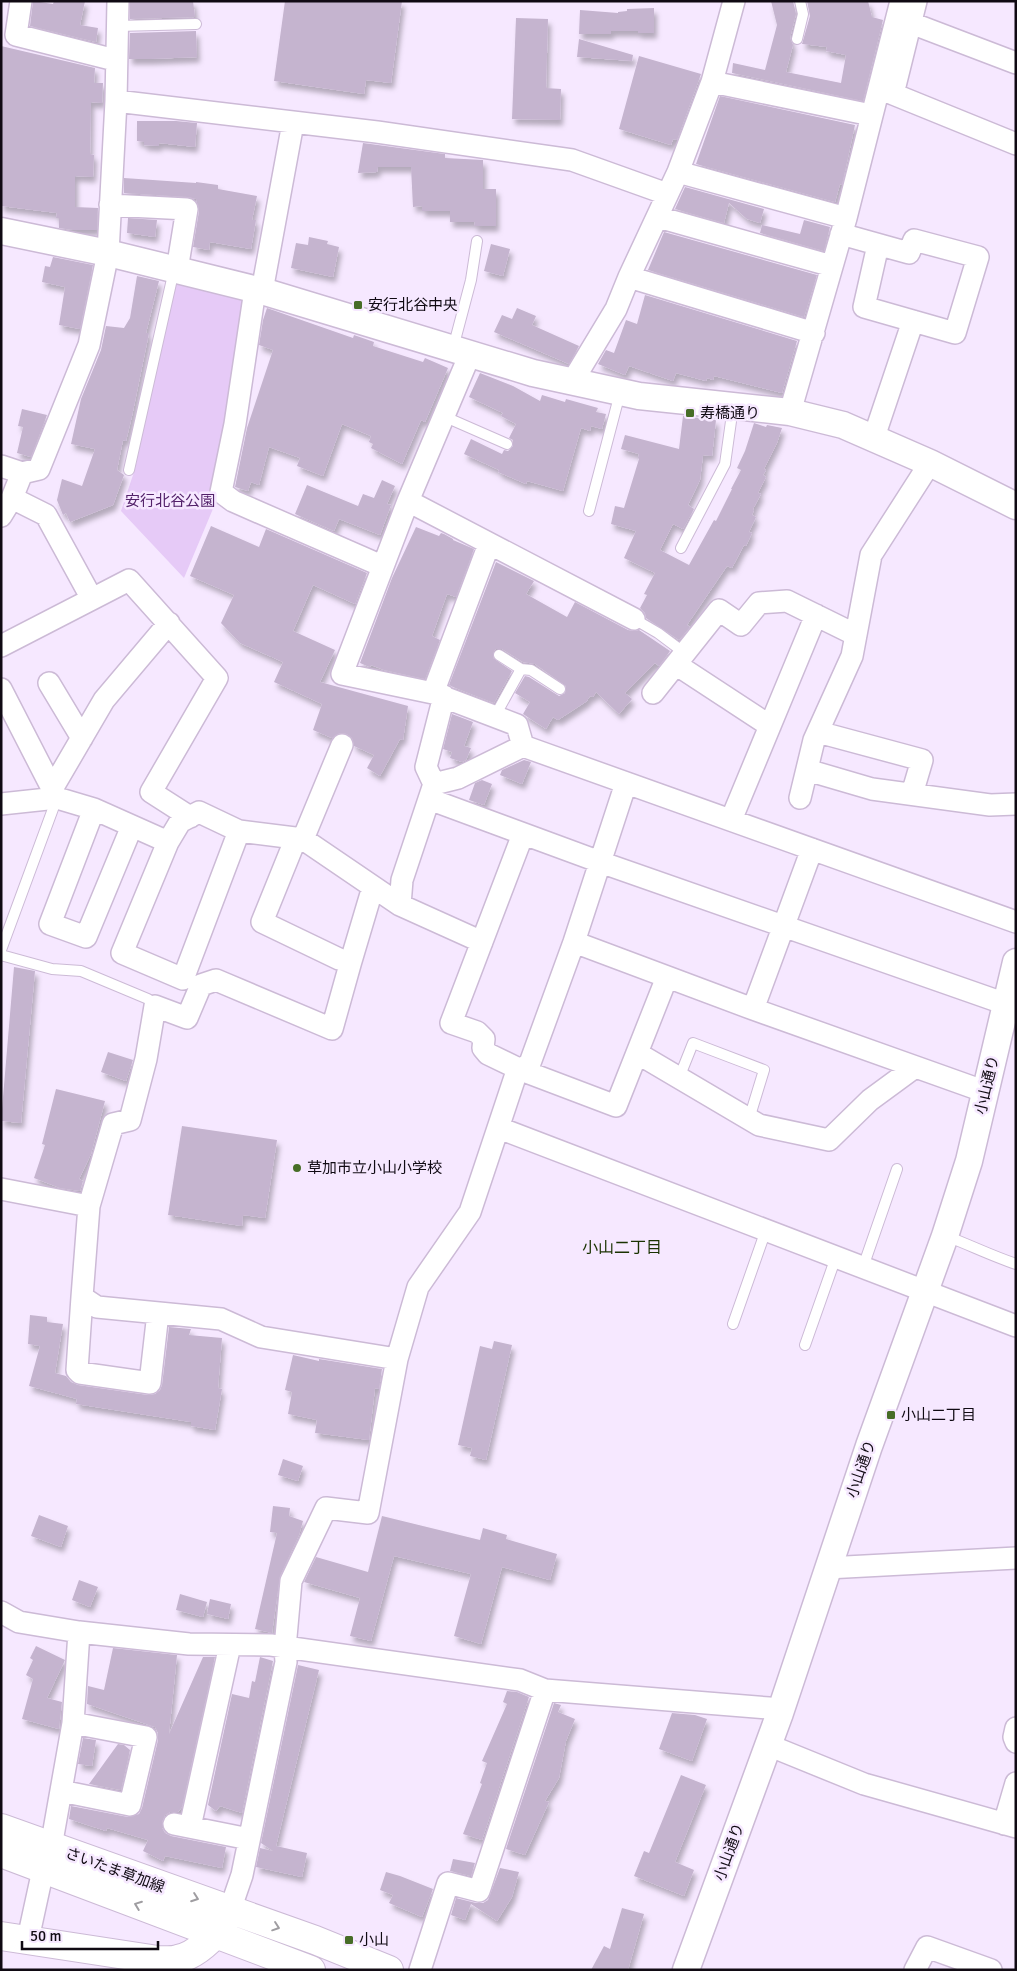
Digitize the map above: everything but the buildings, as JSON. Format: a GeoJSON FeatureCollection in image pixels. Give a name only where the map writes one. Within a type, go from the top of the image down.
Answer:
{"type":"FeatureCollection","features":[{"type":"Feature","properties":{"kind":"main road","name":"さいたま草加線"},"geometry":{"type":"LineString","coordinates":[[1,1828],[47,1858],[216,1935],[311,1970]]}},
{"type":"Feature","properties":{"kind":"main road","name":"さいたま草加線"},"geometry":{"type":"LineString","coordinates":[[1,1853],[47,1858],[230,1910],[315,1940],[389,1970]]}},
{"type":"Feature","properties":{"kind":"main road"},"geometry":{"type":"LineString","coordinates":[[1,1936],[165,1960],[179,1959],[196,1950],[216,1935],[230,1910]]}},
{"type":"Feature","properties":{"kind":"street"},"geometry":{"type":"LineString","coordinates":[[21,1],[16,35],[115,60]]}},
{"type":"Feature","properties":{"kind":"street"},"geometry":{"type":"LineString","coordinates":[[1,466],[22,473],[39,469],[88,345],[108,253],[116,101],[115,60],[118,1]]}},
{"type":"Feature","properties":{"kind":"street"},"geometry":{"type":"LineString","coordinates":[[572,382],[616,308],[678,172],[712,82],[734,1]]}},
{"type":"Feature","properties":{"kind":"street"},"geometry":{"type":"LineString","coordinates":[[795,413],[814,333],[901,1]]}},
{"type":"Feature","properties":{"kind":"street"},"geometry":{"type":"LineString","coordinates":[[916,1],[889,92],[1016,144]]}},
{"type":"Feature","properties":{"kind":"street"},"geometry":{"type":"LineString","coordinates":[[910,23],[1016,63]]}},
{"type":"Feature","properties":{"kind":"street"},"geometry":{"type":"LineString","coordinates":[[712,82],[871,115]]}},
{"type":"Feature","properties":{"kind":"street"},"geometry":{"type":"LineString","coordinates":[[116,101],[378,132],[572,160],[667,194]]}},
{"type":"Feature","properties":{"kind":"street"},"geometry":{"type":"LineString","coordinates":[[293,123],[221,492],[233,501],[382,566]]}},
{"type":"Feature","properties":{"kind":"street"},"geometry":{"type":"LineString","coordinates":[[678,172],[843,226],[878,245],[909,254],[914,240],[978,257],[955,334],[864,307],[878,245]]}},
{"type":"Feature","properties":{"kind":"street"},"geometry":{"type":"LineString","coordinates":[[110,205],[187,209],[175,269]]}},
{"type":"Feature","properties":{"kind":"street"},"geometry":{"type":"LineString","coordinates":[[658,217],[832,266]]}},
{"type":"Feature","properties":{"kind":"street"},"geometry":{"type":"LineString","coordinates":[[1,231],[108,253],[259,290],[533,373],[572,382],[639,396],[795,413],[843,425],[930,462],[1016,506]]}},
{"type":"Feature","properties":{"kind":"street"},"geometry":{"type":"LineString","coordinates":[[629,277],[814,333]]}},
{"type":"Feature","properties":{"kind":"street"},"geometry":{"type":"LineString","coordinates":[[874,437],[913,321]]}},
{"type":"Feature","properties":{"kind":"street"},"geometry":{"type":"LineString","coordinates":[[462,351],[443,416],[382,566],[342,674],[438,694],[495,716],[517,725],[523,746]]}},
{"type":"Feature","properties":{"kind":"street"},"geometry":{"type":"LineString","coordinates":[[800,798],[818,732],[852,656],[870,555],[930,462]]}},
{"type":"Feature","properties":{"kind":"street"},"geometry":{"type":"LineString","coordinates":[[22,473],[7,507],[46,515],[92,599]]}},
{"type":"Feature","properties":{"kind":"street"},"geometry":{"type":"LineString","coordinates":[[408,501],[634,619]]}},
{"type":"Feature","properties":{"kind":"street"},"geometry":{"type":"LineString","coordinates":[[400,905],[402,880],[432,791],[426,767],[438,694],[489,544]]}},
{"type":"Feature","properties":{"kind":"street"},"geometry":{"type":"LineString","coordinates":[[1,646],[129,580],[217,678],[150,792],[190,817]]}},
{"type":"Feature","properties":{"kind":"street"},"geometry":{"type":"LineString","coordinates":[[653,693],[682,659],[719,610],[740,626],[759,603],[787,601],[856,635]]}},
{"type":"Feature","properties":{"kind":"street"},"geometry":{"type":"LineString","coordinates":[[731,820],[816,615]]}},
{"type":"Feature","properties":{"kind":"street"},"geometry":{"type":"LineString","coordinates":[[54,793],[104,700],[169,623]]}},
{"type":"Feature","properties":{"kind":"street"},"geometry":{"type":"LineString","coordinates":[[682,659],[770,726]]}},
{"type":"Feature","properties":{"kind":"street"},"geometry":{"type":"LineString","coordinates":[[49,683],[82,738]]}},
{"type":"Feature","properties":{"kind":"street"},"geometry":{"type":"LineString","coordinates":[[1,689],[54,793]]}},
{"type":"Feature","properties":{"kind":"street"},"geometry":{"type":"LineString","coordinates":[[818,732],[922,760],[912,794]]}},
{"type":"Feature","properties":{"kind":"street"},"geometry":{"type":"LineString","coordinates":[[342,745],[262,922],[339,959],[351,961]]}},
{"type":"Feature","properties":{"kind":"street"},"geometry":{"type":"LineString","coordinates":[[432,791],[523,746],[1016,922]]}},
{"type":"Feature","properties":{"kind":"street"},"geometry":{"type":"LineString","coordinates":[[807,770],[872,789],[990,805],[1016,804]]}},
{"type":"Feature","properties":{"kind":"street"},"geometry":{"type":"LineString","coordinates":[[230,1910],[242,1875],[286,1662],[285,1648],[291,1581],[326,1508],[368,1513],[397,1359],[418,1287],[470,1212],[516,1074],[530,1063],[574,942],[626,783]]}},
{"type":"Feature","properties":{"kind":"street"},"geometry":{"type":"LineString","coordinates":[[432,791],[524,834],[1006,1004]]}},
{"type":"Feature","properties":{"kind":"street"},"geometry":{"type":"LineString","coordinates":[[1,804],[54,793],[94,808],[168,842]]}},
{"type":"Feature","properties":{"kind":"street"},"geometry":{"type":"LineString","coordinates":[[94,808],[50,924],[86,938],[132,826]]}},
{"type":"Feature","properties":{"kind":"street"},"geometry":{"type":"LineString","coordinates":[[210,982],[199,977],[183,978],[122,953],[168,842],[180,822],[199,812],[239,831],[300,839],[400,905],[482,942]]}},
{"type":"Feature","properties":{"kind":"street"},"geometry":{"type":"LineString","coordinates":[[183,978],[239,831]]}},
{"type":"Feature","properties":{"kind":"street"},"geometry":{"type":"LineString","coordinates":[[524,834],[451,1023],[477,1032],[484,1039],[483,1048],[488,1054],[521,1070],[616,1106],[667,977]]}},
{"type":"Feature","properties":{"kind":"street"},"geometry":{"type":"LineString","coordinates":[[753,1009],[812,849]]}},
{"type":"Feature","properties":{"kind":"street"},"geometry":{"type":"LineString","coordinates":[[158,1313],[150,1383],[80,1373],[77,1370],[89,1206],[112,1124],[130,1120],[146,1059],[155,1006],[187,1018],[201,985],[216,980],[332,1028],[373,887]]}},
{"type":"Feature","properties":{"kind":"street"},"geometry":{"type":"LineString","coordinates":[[574,942],[753,1009],[986,1092]]}},
{"type":"Feature","properties":{"kind":"street","name":"小山通り"},"geometry":{"type":"LineString","coordinates":[[686,1970],[780,1713],[869,1446],[945,1236],[969,1161],[1016,962]]}},
{"type":"Feature","properties":{"kind":"street"},"geometry":{"type":"LineString","coordinates":[[637,1053],[759,1125],[829,1140],[870,1100],[916,1067]]}},
{"type":"Feature","properties":{"kind":"street"},"geometry":{"type":"LineString","coordinates":[[499,1128],[1016,1326]]}},
{"type":"Feature","properties":{"kind":"street"},"geometry":{"type":"LineString","coordinates":[[1,1189],[89,1206]]}},
{"type":"Feature","properties":{"kind":"street"},"geometry":{"type":"LineString","coordinates":[[82,1297],[97,1307],[221,1319],[261,1337],[397,1359]]}},
{"type":"Feature","properties":{"kind":"street"},"geometry":{"type":"LineString","coordinates":[[827,1568],[1016,1558]]}},
{"type":"Feature","properties":{"kind":"street"},"geometry":{"type":"LineString","coordinates":[[1,1612],[19,1622],[79,1632],[189,1644],[271,1645],[520,1680],[545,1690],[769,1708],[780,1713]]}},
{"type":"Feature","properties":{"kind":"street"},"geometry":{"type":"LineString","coordinates":[[28,1939],[47,1858],[73,1723],[79,1632]]}},
{"type":"Feature","properties":{"kind":"street"},"geometry":{"type":"LineString","coordinates":[[230,1645],[182,1825],[249,1839]]}},
{"type":"Feature","properties":{"kind":"street"},"geometry":{"type":"LineString","coordinates":[[420,1970],[448,1883],[479,1891],[545,1690]]}},
{"type":"Feature","properties":{"kind":"street"},"geometry":{"type":"LineString","coordinates":[[60,1791],[130,1804],[146,1737],[73,1723]]}},
{"type":"Feature","properties":{"kind":"street"},"geometry":{"type":"LineString","coordinates":[[1016,1728],[1014,1737],[1016,1742]]}},
{"type":"Feature","properties":{"kind":"street"},"geometry":{"type":"LineString","coordinates":[[768,1745],[864,1784],[1010,1826],[1016,1783]]}},
{"type":"Feature","properties":{"kind":"street"},"geometry":{"type":"LineString","coordinates":[[915,1970],[927,1947],[991,1970]]}},
{"type":"Feature","properties":{"kind":"lane"},"geometry":{"type":"LineString","coordinates":[[797,39],[803,14],[800,1]]}},
{"type":"Feature","properties":{"kind":"lane"},"geometry":{"type":"LineString","coordinates":[[117,26],[196,24]]}},
{"type":"Feature","properties":{"kind":"lane"},"geometry":{"type":"LineString","coordinates":[[462,351],[477,241]]}},
{"type":"Feature","properties":{"kind":"lane"},"geometry":{"type":"LineString","coordinates":[[129,470],[175,269]]}},
{"type":"Feature","properties":{"kind":"lane"},"geometry":{"type":"LineString","coordinates":[[589,511],[620,392]]}},
{"type":"Feature","properties":{"kind":"lane"},"geometry":{"type":"LineString","coordinates":[[681,548],[725,464],[733,407]]}},
{"type":"Feature","properties":{"kind":"lane"},"geometry":{"type":"LineString","coordinates":[[443,416],[507,444]]}},
{"type":"Feature","properties":{"kind":"lane"},"geometry":{"type":"LineString","coordinates":[[634,619],[658,633],[682,659]]}},
{"type":"Feature","properties":{"kind":"lane"},"geometry":{"type":"LineString","coordinates":[[499,655],[521,669],[530,670],[560,689]]}},
{"type":"Feature","properties":{"kind":"lane"},"geometry":{"type":"LineString","coordinates":[[495,716],[521,669]]}},
{"type":"Feature","properties":{"kind":"lane"},"geometry":{"type":"LineString","coordinates":[[1,950],[54,793]]}},
{"type":"Feature","properties":{"kind":"lane"},"geometry":{"type":"LineString","coordinates":[[1,955],[52,969],[81,971],[148,999],[155,1006]]}},
{"type":"Feature","properties":{"kind":"lane"},"geometry":{"type":"LineString","coordinates":[[679,1078],[693,1043],[764,1070],[749,1119]]}},
{"type":"Feature","properties":{"kind":"lane"},"geometry":{"type":"LineString","coordinates":[[863,1267],[897,1169]]}},
{"type":"Feature","properties":{"kind":"lane"},"geometry":{"type":"LineString","coordinates":[[734,1324],[766,1230]]}},
{"type":"Feature","properties":{"kind":"lane"},"geometry":{"type":"LineString","coordinates":[[945,1236],[994,1257],[1016,1264]]}},
{"type":"Feature","properties":{"kind":"lane"},"geometry":{"type":"LineString","coordinates":[[805,1345],[836,1257]]}},
{"type":"Feature","properties":{"kind":"green space","name":"安行北谷公園"},"geometry":{"type":"Polygon","coordinates":[[[180,281],[244,296],[249,304],[212,495],[215,504],[184,578],[121,511],[135,469],[175,286],[180,281]]]}},
{"type":"Feature","properties":{"kind":"place","name":"安行北谷中央"},"geometry":{"type":"Point","coordinates":[358,305]}},
{"type":"Feature","properties":{"kind":"place","name":"寿橋通り"},"geometry":{"type":"Point","coordinates":[690,413]}},
{"type":"Feature","properties":{"kind":"place","name":"草加市立小山小学校"},"geometry":{"type":"Point","coordinates":[297,1168]}},
{"type":"Feature","properties":{"kind":"place","name":"小山二丁目"},"geometry":{"type":"Point","coordinates":[891,1415]}},
{"type":"Feature","properties":{"kind":"place","name":"小山"},"geometry":{"type":"Point","coordinates":[349,1940]}},
{"type":"Feature","properties":{"kind":"district","name":"小山二丁目"},"geometry":{"type":"Point","coordinates":[622,1248]}}]}
